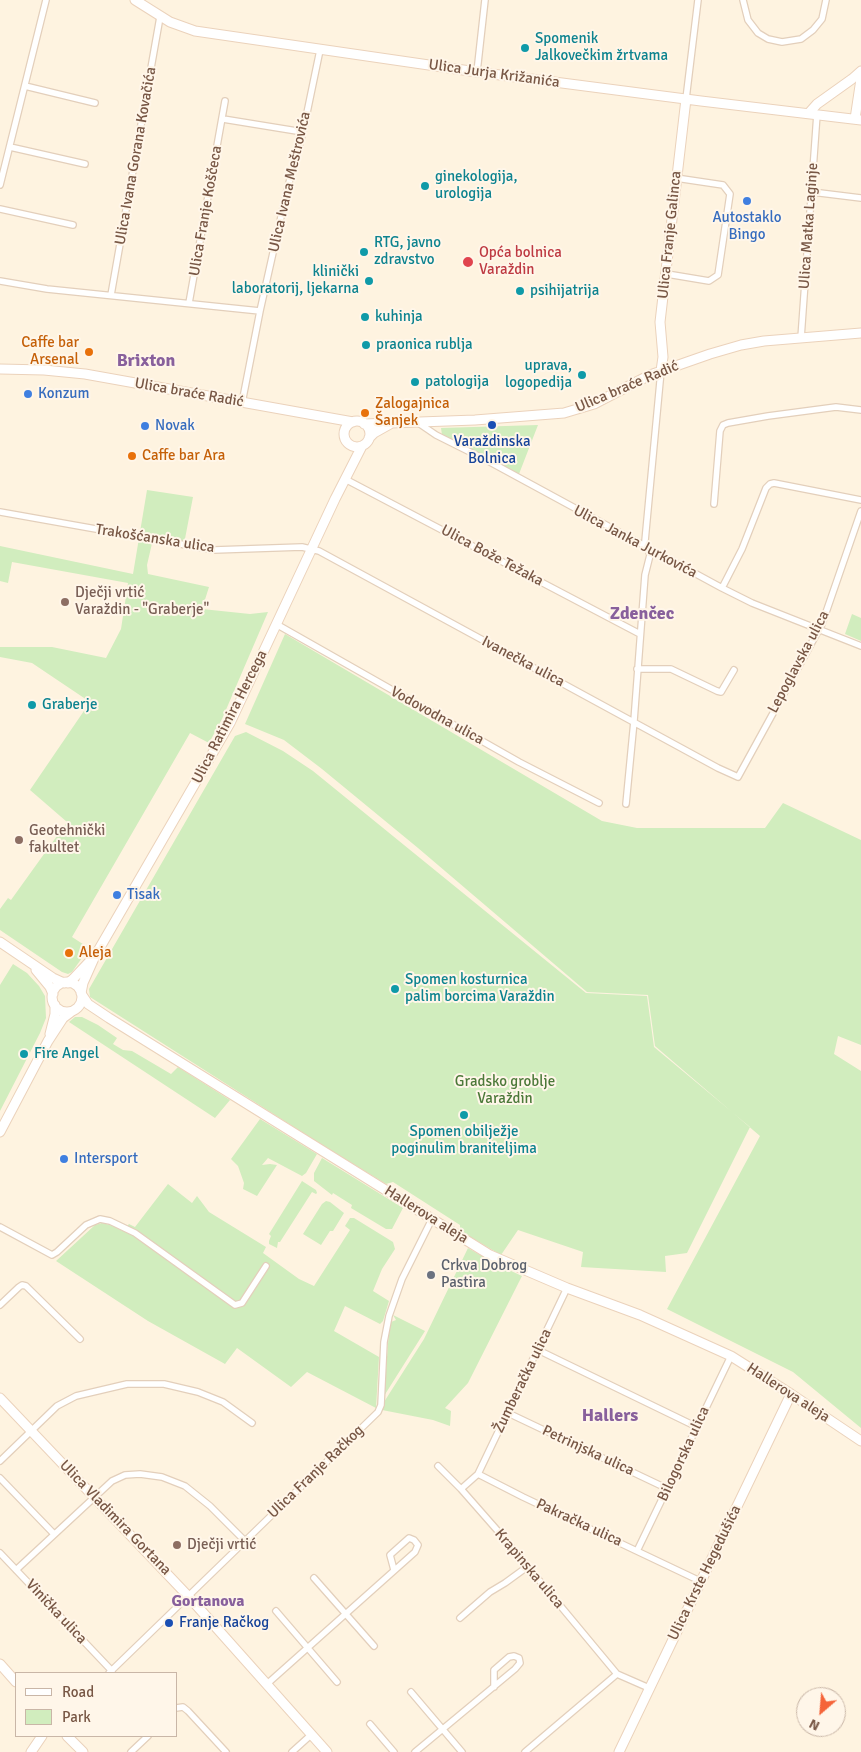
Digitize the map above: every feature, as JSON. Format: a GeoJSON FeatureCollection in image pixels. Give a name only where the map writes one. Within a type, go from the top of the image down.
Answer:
{"type":"FeatureCollection","features":[{"type":"Feature","properties":{"kind":"main road","name":"Ulica Jurja Križanića"},"geometry":{"type":"LineString","coordinates":[[135,0],[160,17],[195,31],[477,72],[858,119]]}},
{"type":"Feature","properties":{"kind":"main road"},"geometry":{"type":"LineString","coordinates":[[813,114],[818,104],[861,71]]}},
{"type":"Feature","properties":{"kind":"main road"},"geometry":{"type":"LineString","coordinates":[[858,119],[861,79]]}},
{"type":"Feature","properties":{"kind":"main road","name":"Ulica Franje Galinca"},"geometry":{"type":"LineString","coordinates":[[661,371],[663,357],[660,322],[686,99]]}},
{"type":"Feature","properties":{"kind":"main road","name":"Ulica braće Radić"},"geometry":{"type":"LineString","coordinates":[[364,424],[514,418],[564,413],[594,404],[630,384],[661,371],[741,345],[861,333]]}},
{"type":"Feature","properties":{"kind":"main road","name":"Ulica braće Radić"},"geometry":{"type":"LineString","coordinates":[[0,370],[44,370],[85,374],[353,422]]}},
{"type":"Feature","properties":{"kind":"main road","name":"Ulica braće Radić"},"geometry":{"type":"LineString","coordinates":[[317,417],[341,430],[345,440]]}},
{"type":"Feature","properties":{"kind":"main road"},"geometry":{"type":"LineString","coordinates":[[353,422],[364,424],[369,431],[369,438],[362,446],[352,446],[345,440],[344,434],[347,426],[353,422]]}},
{"type":"Feature","properties":{"kind":"main road","name":"Ulica braće Radić"},"geometry":{"type":"LineString","coordinates":[[369,438],[374,433],[391,424]]}},
{"type":"Feature","properties":{"kind":"main road","name":"Ulica Ratimira Hercega"},"geometry":{"type":"LineString","coordinates":[[345,440],[349,449],[349,470]]}},
{"type":"Feature","properties":{"kind":"main road","name":"Ulica Ratimira Hercega"},"geometry":{"type":"LineString","coordinates":[[81,994],[83,983],[95,956],[221,740],[362,446]]}},
{"type":"Feature","properties":{"kind":"main road"},"geometry":{"type":"LineString","coordinates":[[0,942],[53,978],[76,986],[81,994],[81,1003],[63,1018],[48,1041],[0,1132]]}},
{"type":"Feature","properties":{"kind":"main road","name":"Ulica Ratimira Hercega"},"geometry":{"type":"LineString","coordinates":[[66,983],[73,979],[95,956]]}},
{"type":"Feature","properties":{"kind":"main road"},"geometry":{"type":"LineString","coordinates":[[25,959],[48,984],[53,994],[55,1014],[48,1041]]}},
{"type":"Feature","properties":{"kind":"main road"},"geometry":{"type":"LineString","coordinates":[[53,994],[57,987],[66,983]]}},
{"type":"Feature","properties":{"kind":"main road","name":"Hallerova aleja"},"geometry":{"type":"LineString","coordinates":[[81,994],[88,1004],[490,1255],[568,1288],[640,1315],[731,1356],[861,1441]]}},
{"type":"Feature","properties":{"kind":"main road"},"geometry":{"type":"LineString","coordinates":[[55,1005],[62,1011],[73,1011]]}},
{"type":"Feature","properties":{"kind":"main road","name":"Hallerova aleja"},"geometry":{"type":"LineString","coordinates":[[73,1011],[87,1010],[110,1018]]}},
{"type":"Feature","properties":{"kind":"main road","name":"Ulica Krste Hegedušića"},"geometry":{"type":"LineString","coordinates":[[619,1752],[790,1394]]}},
{"type":"Feature","properties":{"kind":"main road","name":"Ulica Vladimira Gortana"},"geometry":{"type":"LineString","coordinates":[[0,1398],[189,1597],[327,1752]]}},
{"type":"Feature","properties":{"kind":"main road"},"geometry":{"type":"LineString","coordinates":[[0,1664],[15,1681]]}},
{"type":"Feature","properties":{"kind":"main road"},"geometry":{"type":"LineString","coordinates":[[31,1752],[41,1737]]}},
{"type":"Feature","properties":{"kind":"main road"},"geometry":{"type":"LineString","coordinates":[[68,1737],[83,1752]]}},
{"type":"Feature","properties":{"kind":"street"},"geometry":{"type":"LineString","coordinates":[[0,185],[46,0]]}},
{"type":"Feature","properties":{"kind":"street"},"geometry":{"type":"LineString","coordinates":[[477,72],[485,0]]}},
{"type":"Feature","properties":{"kind":"street"},"geometry":{"type":"LineString","coordinates":[[686,99],[698,0]]}},
{"type":"Feature","properties":{"kind":"street"},"geometry":{"type":"LineString","coordinates":[[743,0],[748,20],[758,33],[768,39],[782,42],[801,38],[813,30],[822,19],[826,0]]}},
{"type":"Feature","properties":{"kind":"street","name":"Ulica Ivana Gorana Kovačića"},"geometry":{"type":"LineString","coordinates":[[111,295],[160,17]]}},
{"type":"Feature","properties":{"kind":"street","name":"Ulica Ivana Meštrovića"},"geometry":{"type":"LineString","coordinates":[[242,403],[260,311],[287,190],[303,132],[320,50]]}},
{"type":"Feature","properties":{"kind":"street"},"geometry":{"type":"LineString","coordinates":[[25,86],[96,103]]}},
{"type":"Feature","properties":{"kind":"street","name":"Ulica Franje Koščeca"},"geometry":{"type":"LineString","coordinates":[[189,303],[225,101]]}},
{"type":"Feature","properties":{"kind":"street","name":"Ulica Matka Laginje"},"geometry":{"type":"LineString","coordinates":[[801,338],[812,192],[813,114]]}},
{"type":"Feature","properties":{"kind":"street"},"geometry":{"type":"LineString","coordinates":[[223,119],[303,132]]}},
{"type":"Feature","properties":{"kind":"street"},"geometry":{"type":"LineString","coordinates":[[10,147],[85,164]]}},
{"type":"Feature","properties":{"kind":"street"},"geometry":{"type":"LineString","coordinates":[[667,274],[709,281],[718,275],[730,194],[723,185],[676,178]]}},
{"type":"Feature","properties":{"kind":"street"},"geometry":{"type":"LineString","coordinates":[[812,192],[861,198]]}},
{"type":"Feature","properties":{"kind":"street"},"geometry":{"type":"LineString","coordinates":[[0,209],[73,225]]}},
{"type":"Feature","properties":{"kind":"street"},"geometry":{"type":"LineString","coordinates":[[0,280],[47,289],[260,311]]}},
{"type":"Feature","properties":{"kind":"street"},"geometry":{"type":"LineString","coordinates":[[626,804],[644,575],[650,555],[646,541],[661,371]]}},
{"type":"Feature","properties":{"kind":"street"},"geometry":{"type":"LineString","coordinates":[[714,504],[720,431],[723,425],[744,420],[836,407],[861,410]]}},
{"type":"Feature","properties":{"kind":"street","name":"Ulica Janka Jurkovića"},"geometry":{"type":"LineString","coordinates":[[417,422],[436,435],[490,462],[722,588],[752,603],[861,646]]}},
{"type":"Feature","properties":{"kind":"street","name":"Ulica Bože Težaka"},"geometry":{"type":"LineString","coordinates":[[345,479],[640,634]]}},
{"type":"Feature","properties":{"kind":"street"},"geometry":{"type":"LineString","coordinates":[[722,588],[742,549],[766,488],[770,484],[774,483],[861,500]]}},
{"type":"Feature","properties":{"kind":"street","name":"Lepoglavska ulica"},"geometry":{"type":"LineString","coordinates":[[734,776],[738,777],[742,771],[827,613],[861,511]]}},
{"type":"Feature","properties":{"kind":"street","name":"Trakošćanska ulica"},"geometry":{"type":"LineString","coordinates":[[0,512],[214,550],[312,548]]}},
{"type":"Feature","properties":{"kind":"street","name":"Ivanečka ulica"},"geometry":{"type":"LineString","coordinates":[[312,548],[734,776]]}},
{"type":"Feature","properties":{"kind":"street","name":"Vodovodna ulica"},"geometry":{"type":"LineString","coordinates":[[276,624],[511,757],[599,803]]}},
{"type":"Feature","properties":{"kind":"street"},"geometry":{"type":"LineString","coordinates":[[637,669],[671,669],[722,692],[734,670]]}},
{"type":"Feature","properties":{"kind":"street"},"geometry":{"type":"LineString","coordinates":[[0,1227],[52,1255],[86,1225],[100,1219],[110,1221],[135,1233],[235,1305],[242,1303],[266,1266]]}},
{"type":"Feature","properties":{"kind":"street","name":"Ulica Franje Račkog"},"geometry":{"type":"LineString","coordinates":[[110,1672],[378,1412],[381,1404],[384,1342],[389,1316],[402,1279],[432,1219]]}},
{"type":"Feature","properties":{"kind":"street"},"geometry":{"type":"LineString","coordinates":[[0,1305],[19,1286],[26,1286],[80,1340]]}},
{"type":"Feature","properties":{"kind":"street","name":"Žumberačka ulica"},"geometry":{"type":"LineString","coordinates":[[478,1474],[568,1288]]}},
{"type":"Feature","properties":{"kind":"street"},"geometry":{"type":"LineString","coordinates":[[538,1350],[697,1427]]}},
{"type":"Feature","properties":{"kind":"street","name":"Bilogorska ulica"},"geometry":{"type":"LineString","coordinates":[[637,1551],[731,1356]]}},
{"type":"Feature","properties":{"kind":"street"},"geometry":{"type":"LineString","coordinates":[[0,1461],[57,1406],[76,1396],[127,1384],[164,1384],[198,1392],[223,1402],[252,1423]]}},
{"type":"Feature","properties":{"kind":"street","name":"Petrinjska ulica"},"geometry":{"type":"LineString","coordinates":[[508,1413],[668,1488]]}},
{"type":"Feature","properties":{"kind":"street","name":"Krapinska ulica"},"geometry":{"type":"LineString","coordinates":[[438,1466],[462,1489],[617,1674]]}},
{"type":"Feature","properties":{"kind":"street"},"geometry":{"type":"LineString","coordinates":[[16,1570],[112,1481],[125,1475],[140,1474],[162,1477],[185,1486],[210,1506],[245,1541]]}},
{"type":"Feature","properties":{"kind":"street"},"geometry":{"type":"LineString","coordinates":[[462,1489],[478,1474]]}},
{"type":"Feature","properties":{"kind":"street","name":"Pakračka ulica"},"geometry":{"type":"LineString","coordinates":[[478,1474],[700,1581]]}},
{"type":"Feature","properties":{"kind":"street"},"geometry":{"type":"LineString","coordinates":[[0,1478],[54,1534]]}},
{"type":"Feature","properties":{"kind":"street"},"geometry":{"type":"LineString","coordinates":[[267,1684],[415,1552],[418,1546],[414,1540],[409,1538],[390,1556],[394,1570]]}},
{"type":"Feature","properties":{"kind":"street","name":"Vinička ulica"},"geometry":{"type":"LineString","coordinates":[[0,1553],[110,1672]]}},
{"type":"Feature","properties":{"kind":"street"},"geometry":{"type":"LineString","coordinates":[[460,1618],[490,1592],[527,1567]]}},
{"type":"Feature","properties":{"kind":"street"},"geometry":{"type":"LineString","coordinates":[[314,1578],[374,1646]]}},
{"type":"Feature","properties":{"kind":"street"},"geometry":{"type":"LineString","coordinates":[[276,1611],[337,1682]]}},
{"type":"Feature","properties":{"kind":"street"},"geometry":{"type":"LineString","coordinates":[[415,1752],[515,1669],[520,1663],[519,1658],[514,1656],[509,1658],[494,1670],[494,1686]]}},
{"type":"Feature","properties":{"kind":"street"},"geometry":{"type":"LineString","coordinates":[[525,1752],[617,1674],[649,1688]]}},
{"type":"Feature","properties":{"kind":"street"},"geometry":{"type":"LineString","coordinates":[[411,1692],[462,1752]]}},
{"type":"Feature","properties":{"kind":"street"},"geometry":{"type":"LineString","coordinates":[[178,1708],[183,1707],[188,1711],[226,1752]]}},
{"type":"Feature","properties":{"kind":"street"},"geometry":{"type":"LineString","coordinates":[[370,1724],[394,1752]]}},
{"type":"Feature","properties":{"kind":"street"},"geometry":{"type":"LineString","coordinates":[[292,1752],[312,1734]]}},
{"type":"Feature","properties":{"kind":"street"},"geometry":{"type":"LineString","coordinates":[[131,1752],[147,1737]]}},
{"type":"Feature","properties":{"kind":"green space"},"geometry":{"type":"Polygon","coordinates":[[[538,425],[519,474],[442,435],[441,428],[538,425]]]}},
{"type":"Feature","properties":{"kind":"green space"},"geometry":{"type":"Polygon","coordinates":[[[147,490],[193,497],[184,544],[153,539],[147,565],[148,574],[209,587],[202,609],[250,614],[268,612],[222,719],[209,743],[190,733],[72,937],[89,948],[72,972],[68,974],[62,972],[0,930],[0,909],[8,898],[11,900],[67,822],[30,790],[90,702],[32,663],[0,657],[0,647],[52,647],[106,658],[121,629],[128,583],[12,562],[8,583],[0,581],[0,546],[133,574],[147,490]]]}},
{"type":"Feature","properties":{"kind":"green space"},"geometry":{"type":"Polygon","coordinates":[[[852,614],[861,618],[861,641],[845,634],[852,614]]]}},
{"type":"Feature","properties":{"kind":"green space"},"geometry":{"type":"Polygon","coordinates":[[[285,634],[602,821],[637,828],[765,828],[783,803],[861,840],[861,1045],[838,1036],[834,1054],[861,1071],[861,1428],[793,1372],[667,1309],[760,1136],[655,1046],[648,995],[587,992],[322,769],[284,740],[245,724],[285,634]]]}},
{"type":"Feature","properties":{"kind":"green space","name":"Gradsko groblje Varaždin"},"geometry":{"type":"Polygon","coordinates":[[[246,732],[283,751],[313,771],[586,993],[647,996],[654,1047],[750,1127],[687,1253],[665,1256],[666,1272],[581,1267],[583,1252],[518,1230],[501,1255],[460,1231],[460,1225],[393,1182],[386,1184],[322,1145],[90,997],[89,989],[235,736],[246,732]]]}},
{"type":"Feature","properties":{"kind":"green space"},"geometry":{"type":"Polygon","coordinates":[[[13,964],[27,973],[39,986],[45,996],[46,1018],[0,1111],[0,985],[13,964]]]}},
{"type":"Feature","properties":{"kind":"green space"},"geometry":{"type":"Polygon","coordinates":[[[75,1017],[82,1017],[98,1025],[117,1038],[113,1044],[123,1050],[132,1051],[171,1074],[178,1067],[230,1100],[215,1118],[69,1022],[75,1017]]]}},
{"type":"Feature","properties":{"kind":"green space"},"geometry":{"type":"Polygon","coordinates":[[[260,1119],[317,1154],[306,1173],[302,1176],[268,1158],[262,1165],[277,1165],[257,1196],[243,1189],[244,1183],[238,1166],[231,1159],[260,1119]]]}},
{"type":"Feature","properties":{"kind":"green space"},"geometry":{"type":"Polygon","coordinates":[[[322,1158],[403,1208],[392,1229],[386,1229],[351,1208],[352,1205],[333,1193],[332,1195],[314,1181],[314,1173],[322,1158]]]}},
{"type":"Feature","properties":{"kind":"green space"},"geometry":{"type":"Polygon","coordinates":[[[302,1181],[316,1190],[317,1193],[312,1192],[280,1242],[278,1242],[277,1248],[269,1244],[271,1236],[269,1234],[302,1181]]]}},
{"type":"Feature","properties":{"kind":"green space"},"geometry":{"type":"Polygon","coordinates":[[[168,1184],[192,1203],[197,1196],[209,1212],[266,1247],[263,1253],[299,1279],[314,1286],[350,1230],[345,1226],[350,1218],[354,1218],[393,1242],[395,1249],[382,1269],[373,1291],[389,1301],[383,1321],[380,1324],[345,1306],[334,1331],[379,1357],[376,1408],[307,1372],[291,1387],[237,1348],[225,1364],[148,1321],[56,1261],[95,1225],[102,1223],[123,1231],[129,1224],[135,1227],[168,1184]]]}},
{"type":"Feature","properties":{"kind":"green space"},"geometry":{"type":"Polygon","coordinates":[[[326,1201],[344,1213],[333,1231],[330,1231],[321,1245],[303,1234],[322,1204],[326,1201]]]}},
{"type":"Feature","properties":{"kind":"green space"},"geometry":{"type":"Polygon","coordinates":[[[468,1248],[522,1276],[468,1383],[445,1408],[451,1411],[450,1426],[433,1420],[382,1410],[384,1402],[424,1339],[468,1248]]]}},
{"type":"Feature","properties":{"kind":"green space"},"geometry":{"type":"Polygon","coordinates":[[[393,1315],[425,1331],[384,1396],[389,1331],[391,1322],[396,1320],[393,1315]]]}},
{"type":"Feature","properties":{"kind":"place","name":"Spomenik Jalkovečkim žrtvama"},"geometry":{"type":"Point","coordinates":[525,48]}},
{"type":"Feature","properties":{"kind":"place","name":"ginekologija, urologija"},"geometry":{"type":"Point","coordinates":[425,186]}},
{"type":"Feature","properties":{"kind":"place","name":"Autostaklo Bingo"},"geometry":{"type":"Point","coordinates":[747,201]}},
{"type":"Feature","properties":{"kind":"place","name":"RTG, javno zdravstvo"},"geometry":{"type":"Point","coordinates":[364,252]}},
{"type":"Feature","properties":{"kind":"place","name":"Opća bolnica Varaždin"},"geometry":{"type":"Point","coordinates":[468,262]}},
{"type":"Feature","properties":{"kind":"place","name":"klinički laboratorij, ljekarna"},"geometry":{"type":"Point","coordinates":[369,281]}},
{"type":"Feature","properties":{"kind":"place","name":"psihijatrija"},"geometry":{"type":"Point","coordinates":[520,291]}},
{"type":"Feature","properties":{"kind":"place","name":"kuhinja"},"geometry":{"type":"Point","coordinates":[365,317]}},
{"type":"Feature","properties":{"kind":"place","name":"praonica rublja"},"geometry":{"type":"Point","coordinates":[366,345]}},
{"type":"Feature","properties":{"kind":"place","name":"Caffe bar Arsenal"},"geometry":{"type":"Point","coordinates":[89,352]}},
{"type":"Feature","properties":{"kind":"place","name":"uprava, logopedija"},"geometry":{"type":"Point","coordinates":[582,375]}},
{"type":"Feature","properties":{"kind":"place","name":"patologija"},"geometry":{"type":"Point","coordinates":[415,382]}},
{"type":"Feature","properties":{"kind":"place","name":"Konzum"},"geometry":{"type":"Point","coordinates":[28,394]}},
{"type":"Feature","properties":{"kind":"place","name":"Zalogajnica Šanjek"},"geometry":{"type":"Point","coordinates":[365,413]}},
{"type":"Feature","properties":{"kind":"place","name":"Varaždinska Bolnica"},"geometry":{"type":"Point","coordinates":[492,425]}},
{"type":"Feature","properties":{"kind":"place","name":"Novak"},"geometry":{"type":"Point","coordinates":[145,426]}},
{"type":"Feature","properties":{"kind":"place","name":"Caffe bar Ara"},"geometry":{"type":"Point","coordinates":[132,456]}},
{"type":"Feature","properties":{"kind":"place","name":"Dječji vrtić Varaždin - \"Graberje\""},"geometry":{"type":"Point","coordinates":[65,602]}},
{"type":"Feature","properties":{"kind":"place","name":"Graberje"},"geometry":{"type":"Point","coordinates":[32,705]}},
{"type":"Feature","properties":{"kind":"place","name":"Geotehnički fakultet"},"geometry":{"type":"Point","coordinates":[19,840]}},
{"type":"Feature","properties":{"kind":"place","name":"Tisak"},"geometry":{"type":"Point","coordinates":[117,895]}},
{"type":"Feature","properties":{"kind":"place","name":"Aleja"},"geometry":{"type":"Point","coordinates":[69,953]}},
{"type":"Feature","properties":{"kind":"place","name":"Spomen kosturnica palim borcima Varaždin"},"geometry":{"type":"Point","coordinates":[395,989]}},
{"type":"Feature","properties":{"kind":"place","name":"Fire Angel"},"geometry":{"type":"Point","coordinates":[24,1054]}},
{"type":"Feature","properties":{"kind":"place","name":"Spomen obilježje poginulim braniteljima"},"geometry":{"type":"Point","coordinates":[464,1115]}},
{"type":"Feature","properties":{"kind":"place","name":"Intersport"},"geometry":{"type":"Point","coordinates":[64,1159]}},
{"type":"Feature","properties":{"kind":"place","name":"Crkva Dobrog Pastira"},"geometry":{"type":"Point","coordinates":[431,1275]}},
{"type":"Feature","properties":{"kind":"place","name":"Dječji vrtić"},"geometry":{"type":"Point","coordinates":[177,1545]}},
{"type":"Feature","properties":{"kind":"place","name":"Franje Račkog"},"geometry":{"type":"Point","coordinates":[169,1623]}},
{"type":"Feature","properties":{"kind":"district","name":"Brixton"},"geometry":{"type":"Point","coordinates":[146,361]}},
{"type":"Feature","properties":{"kind":"district","name":"Zdenčec"},"geometry":{"type":"Point","coordinates":[642,614]}},
{"type":"Feature","properties":{"kind":"district","name":"Hallers"},"geometry":{"type":"Point","coordinates":[610,1416]}},
{"type":"Feature","properties":{"kind":"district","name":"Gortanova"},"geometry":{"type":"Point","coordinates":[208,1602]}}]}
